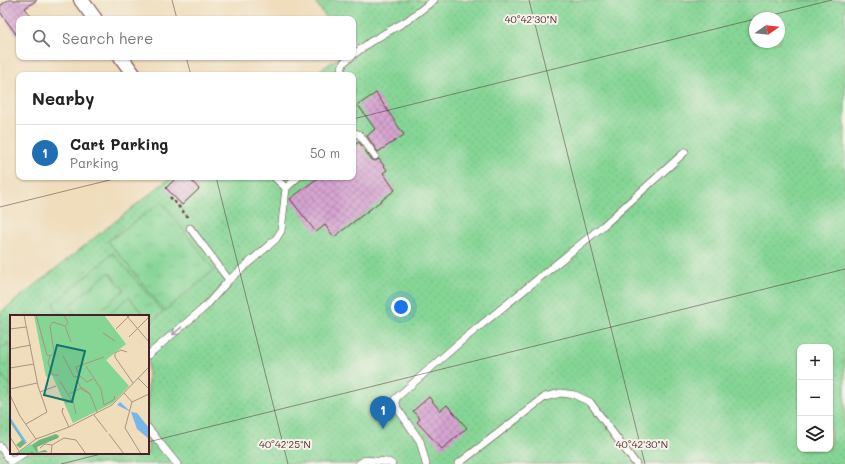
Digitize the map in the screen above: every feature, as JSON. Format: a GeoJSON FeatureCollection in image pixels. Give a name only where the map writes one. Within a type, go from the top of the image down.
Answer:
{"type":"FeatureCollection","features":[{"type":"Feature","properties":{"kind":"street"},"geometry":{"type":"LineString","coordinates":[[81,0],[92,16]]}},
{"type":"Feature","properties":{"kind":"street"},"geometry":{"type":"LineString","coordinates":[[123,60],[132,72]]}},
{"type":"Feature","properties":{"kind":"lane"},"geometry":{"type":"LineString","coordinates":[[356,53],[370,42],[408,20],[434,0]]}},
{"type":"Feature","properties":{"kind":"lane"},"geometry":{"type":"LineString","coordinates":[[340,72],[344,62],[347,60]]}},
{"type":"Feature","properties":{"kind":"lane"},"geometry":{"type":"LineString","coordinates":[[356,133],[360,135],[367,143],[375,156]]}},
{"type":"Feature","properties":{"kind":"lane"},"geometry":{"type":"LineString","coordinates":[[426,464],[420,441],[397,408],[395,399],[459,343],[603,226],[685,152]]}},
{"type":"Feature","properties":{"kind":"lane"},"geometry":{"type":"LineString","coordinates":[[277,180],[286,188]]}},
{"type":"Feature","properties":{"kind":"lane"},"geometry":{"type":"LineString","coordinates":[[149,354],[205,307],[229,280],[276,240],[281,231],[286,188],[295,180]]}},
{"type":"Feature","properties":{"kind":"lane"},"geometry":{"type":"LineString","coordinates":[[190,228],[229,280]]}},
{"type":"Feature","properties":{"kind":"lane"},"geometry":{"type":"LineString","coordinates":[[458,464],[545,397],[561,393],[575,395],[590,402],[636,464]]}},
{"type":"Feature","properties":{"kind":"lane"},"geometry":{"type":"LineString","coordinates":[[149,429],[176,464]]}},
{"type":"Feature","properties":{"kind":"lane"},"geometry":{"type":"LineString","coordinates":[[0,446],[11,462],[23,454]]}},
{"type":"Feature","properties":{"kind":"lane"},"geometry":{"type":"LineString","coordinates":[[359,464],[365,460],[388,462],[392,464]]}},
{"type":"Feature","properties":{"kind":"path"},"geometry":{"type":"LineString","coordinates":[[170,197],[189,218],[190,228]]}},
{"type":"Feature","properties":{"kind":"green space"},"geometry":{"type":"Polygon","coordinates":[[[314,0],[845,0],[845,464],[0,464],[0,313],[167,180],[356,180],[356,72],[317,72],[335,60],[356,60],[356,16],[325,16],[314,0]]]}},
{"type":"Feature","properties":{"kind":"green space"},"geometry":{"type":"Polygon","coordinates":[[[162,202],[214,270],[165,311],[108,241],[162,202]]]}},
{"type":"Feature","properties":{"kind":"green space"},"geometry":{"type":"Polygon","coordinates":[[[113,253],[163,312],[149,324],[149,315],[61,315],[53,305],[113,253]]]}},
{"type":"Feature","properties":{"kind":"green space"},"geometry":{"type":"Polygon","coordinates":[[[109,272],[124,290],[95,315],[76,315],[69,306],[109,272]]]}},
{"type":"Feature","properties":{"kind":"green space"},"geometry":{"type":"Polygon","coordinates":[[[129,297],[144,315],[108,315],[129,297]]]}},
{"type":"Feature","properties":{"kind":"green space"},"geometry":{"type":"Polygon","coordinates":[[[10,342],[10,385],[0,373],[0,350],[10,342]]]}},
{"type":"Feature","properties":{"kind":"building"},"geometry":{"type":"Polygon","coordinates":[[[8,0],[37,0],[25,8],[31,16],[16,16],[16,34],[0,12],[0,6],[8,0]]]}},
{"type":"Feature","properties":{"kind":"building"},"geometry":{"type":"Polygon","coordinates":[[[376,93],[404,135],[378,152],[367,136],[375,129],[358,105],[376,93]]]}},
{"type":"Feature","properties":{"kind":"building"},"geometry":{"type":"Polygon","coordinates":[[[359,142],[371,159],[375,161],[379,159],[387,170],[383,173],[395,190],[334,237],[325,225],[316,232],[290,199],[315,180],[356,180],[356,144],[359,142]]]}},
{"type":"Feature","properties":{"kind":"building"},"geometry":{"type":"Polygon","coordinates":[[[174,180],[191,180],[199,189],[182,205],[166,188],[174,180]]]}},
{"type":"Feature","properties":{"kind":"building"},"geometry":{"type":"Polygon","coordinates":[[[429,397],[440,411],[447,405],[467,428],[442,449],[417,422],[420,419],[413,411],[429,397]]]}},
{"type":"Feature","properties":{"kind":"place","name":"Cart Parking"},"geometry":{"type":"Point","coordinates":[383,429]}}]}
